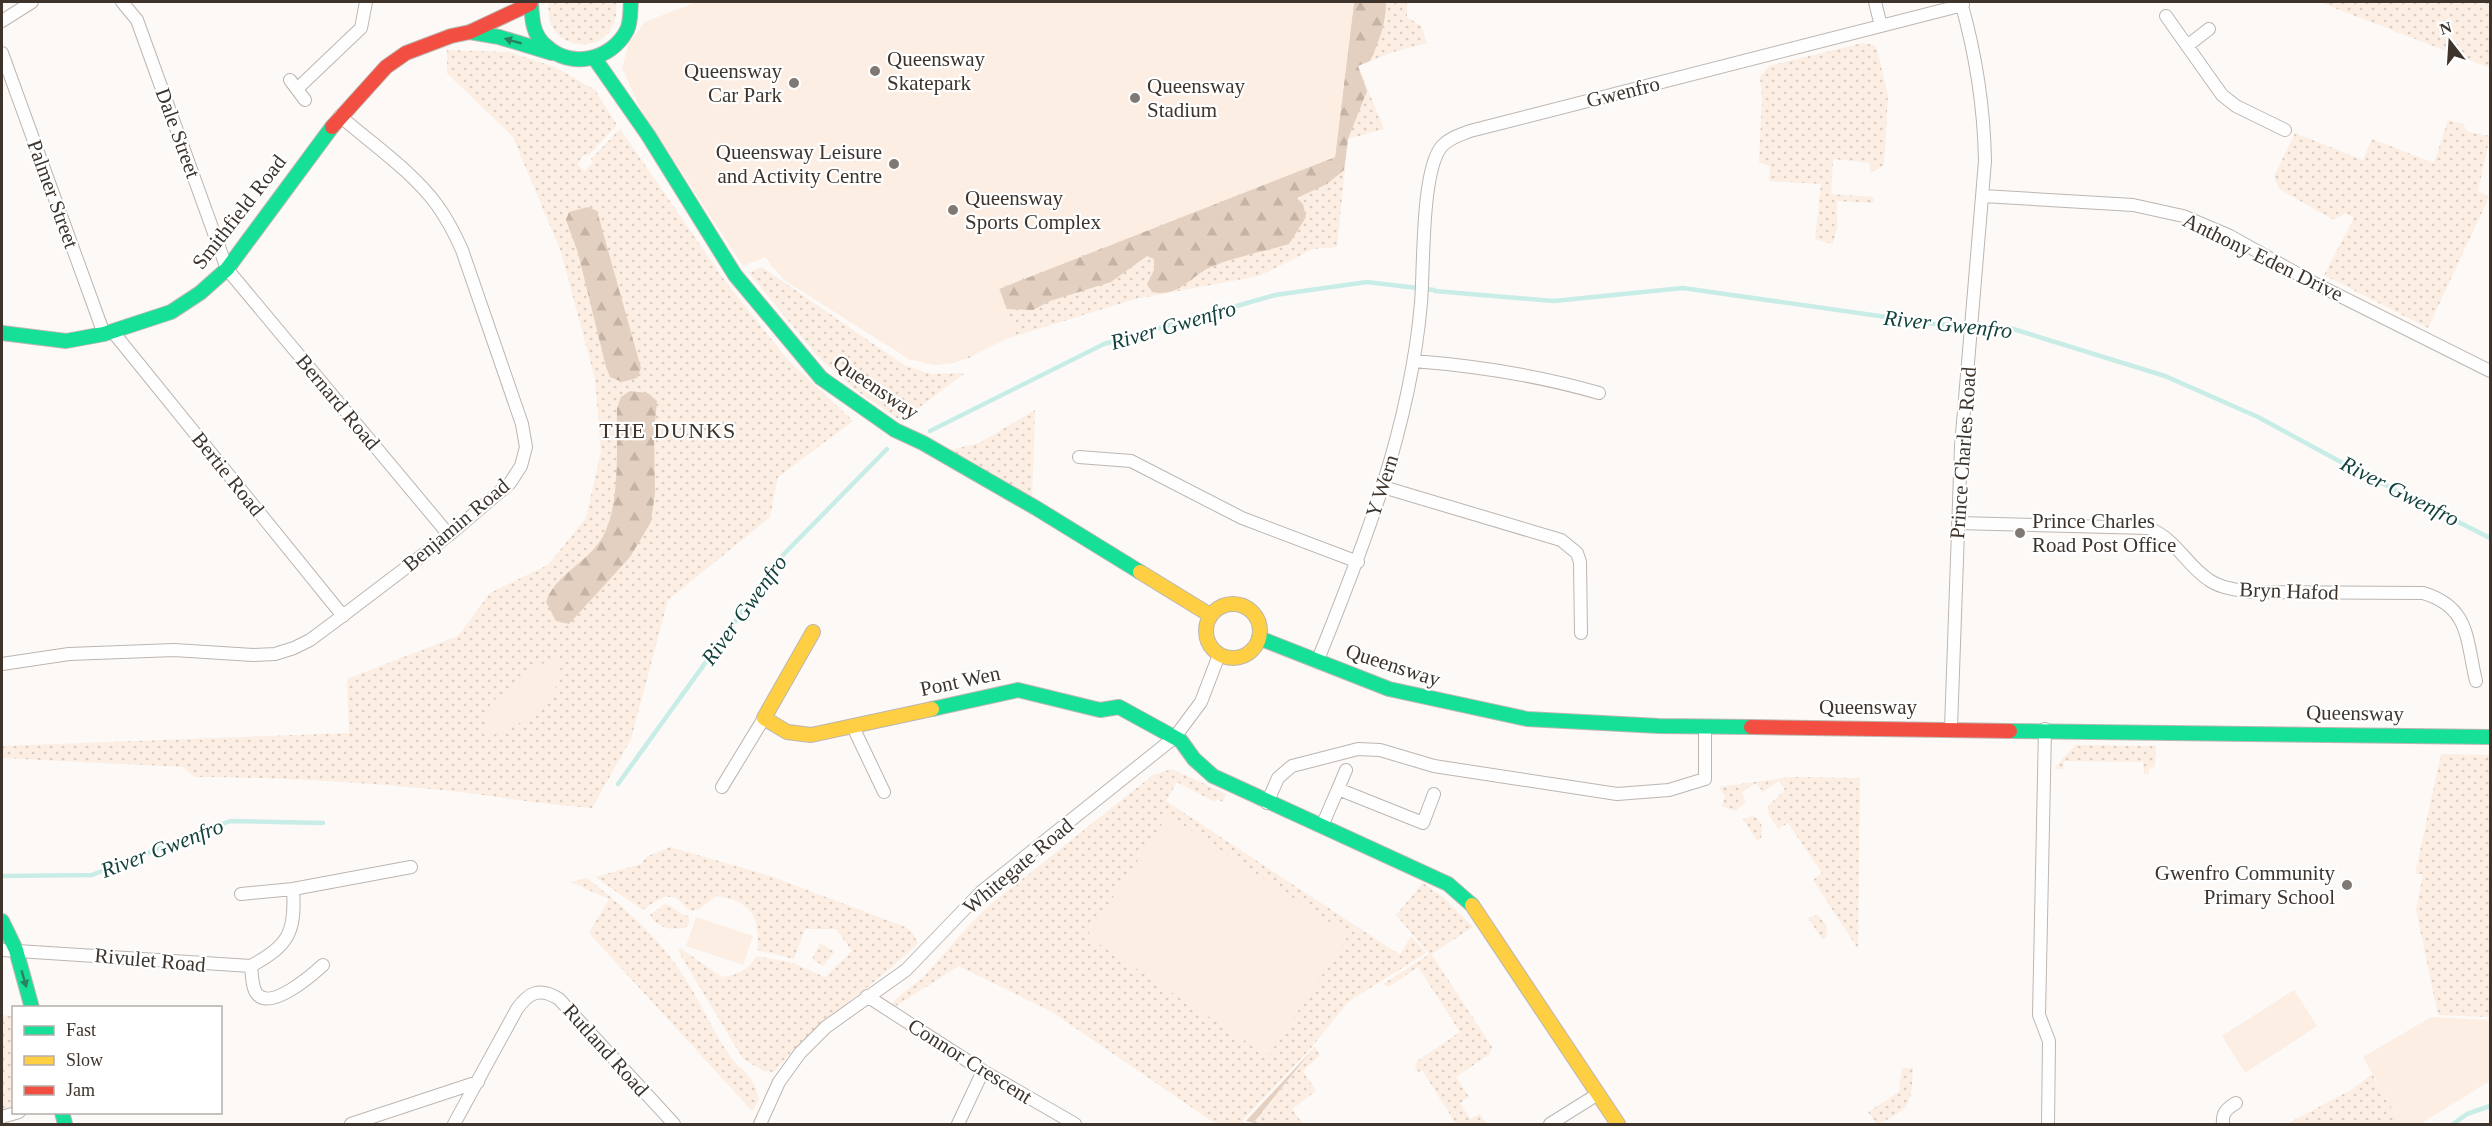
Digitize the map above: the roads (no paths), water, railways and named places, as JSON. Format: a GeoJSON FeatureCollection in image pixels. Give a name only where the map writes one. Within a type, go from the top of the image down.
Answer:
{"type":"FeatureCollection","features":[{"type":"Feature","properties":{"kind":"street"},"geometry":{"type":"LineString","coordinates":[[2,21],[32,2]]}},
{"type":"Feature","properties":{"kind":"street","name":"Dale Street"},"geometry":{"type":"LineString","coordinates":[[122,2],[137,20],[227,269]]}},
{"type":"Feature","properties":{"kind":"street"},"geometry":{"type":"LineString","coordinates":[[304,100],[294,84],[360,28],[366,2]]}},
{"type":"Feature","properties":{"kind":"street"},"geometry":{"type":"LineString","coordinates":[[595,59],[609,52],[621,42],[629,29],[632,2]]}},
{"type":"Feature","properties":{"kind":"street"},"geometry":{"type":"LineString","coordinates":[[1875,2],[1881,26]]}},
{"type":"Feature","properties":{"kind":"street"},"geometry":{"type":"LineString","coordinates":[[531,3],[535,32],[554,53]]}},
{"type":"Feature","properties":{"kind":"street","name":"Smithfield Road"},"geometry":{"type":"LineString","coordinates":[[2,333],[66,341],[109,333],[171,312],[200,293],[227,269],[340,116],[386,67],[406,53],[451,36],[470,32],[531,3]]}},
{"type":"Feature","properties":{"kind":"street","name":"Gwenfro"},"geometry":{"type":"LineString","coordinates":[[1421,304],[1430,170],[1443,145],[1455,136],[1962,3]]}},
{"type":"Feature","properties":{"kind":"street","name":"Prince Charles Road"},"geometry":{"type":"LineString","coordinates":[[1951,728],[1961,447],[1983,196],[1984,118],[1973,46],[1962,3]]}},
{"type":"Feature","properties":{"kind":"street"},"geometry":{"type":"LineString","coordinates":[[2166,16],[2222,95],[2236,106],[2285,130]]}},
{"type":"Feature","properties":{"kind":"street"},"geometry":{"type":"LineString","coordinates":[[2187,46],[2210,29]]}},
{"type":"Feature","properties":{"kind":"street","name":"Smithfield Road"},"geometry":{"type":"LineString","coordinates":[[470,32],[499,37],[567,59],[595,59]]}},
{"type":"Feature","properties":{"kind":"street","name":"Palmer Street"},"geometry":{"type":"LineString","coordinates":[[2,53],[109,333]]}},
{"type":"Feature","properties":{"kind":"street","name":"Queensway"},"geometry":{"type":"LineString","coordinates":[[595,59],[648,135],[735,275],[821,378],[895,430],[923,443],[1036,508],[1210,615]]}},
{"type":"Feature","properties":{"kind":"street","name":"Benjamin Road"},"geometry":{"type":"LineString","coordinates":[[2,664],[80,653],[174,650],[275,654],[310,640],[449,535],[510,483],[521,466],[526,447],[522,424],[462,250],[450,224],[418,185],[340,116]]}},
{"type":"Feature","properties":{"kind":"street","name":"Anthony Eden Drive"},"geometry":{"type":"LineString","coordinates":[[1983,196],[2104,202],[2183,216],[2230,236],[2312,282],[2490,371]]}},
{"type":"Feature","properties":{"kind":"street","name":"Bernard Road"},"geometry":{"type":"LineString","coordinates":[[227,269],[449,535]]}},
{"type":"Feature","properties":{"kind":"street","name":"Y Wern"},"geometry":{"type":"LineString","coordinates":[[1317,662],[1358,562],[1383,487],[1401,425],[1414,361],[1421,304]]}},
{"type":"Feature","properties":{"kind":"street","name":"Bertie Road"},"geometry":{"type":"LineString","coordinates":[[109,333],[343,616]]}},
{"type":"Feature","properties":{"kind":"street"},"geometry":{"type":"LineString","coordinates":[[1414,361],[1479,366],[1518,372],[1599,393]]}},
{"type":"Feature","properties":{"kind":"street"},"geometry":{"type":"LineString","coordinates":[[1079,457],[1131,461],[1242,518],[1358,562]]}},
{"type":"Feature","properties":{"kind":"street"},"geometry":{"type":"LineString","coordinates":[[1383,487],[1561,540],[1570,545],[1580,562],[1581,633]]}},
{"type":"Feature","properties":{"kind":"street","name":"Bryn Hafod"},"geometry":{"type":"LineString","coordinates":[[1958,523],[2149,528],[2174,543],[2204,576],[2226,588],[2249,592],[2423,593],[2436,597],[2454,609],[2461,619],[2476,681]]}},
{"type":"Feature","properties":{"kind":"street"},"geometry":{"type":"LineString","coordinates":[[1232,603],[1248,608],[1258,621],[1259,638],[1256,645],[1243,656],[1227,657],[1219,654],[1208,641],[1206,623],[1210,615],[1216,609],[1232,603]]}},
{"type":"Feature","properties":{"kind":"street"},"geometry":{"type":"LineString","coordinates":[[722,787],[813,632]]}},
{"type":"Feature","properties":{"kind":"street","name":"Queensway"},"geometry":{"type":"LineString","coordinates":[[1259,638],[1389,689],[1504,716],[1538,720],[1705,726],[2490,737]]}},
{"type":"Feature","properties":{"kind":"street","name":"Whitegate Road"},"geometry":{"type":"LineString","coordinates":[[760,1125],[779,1082],[800,1053],[826,1027],[906,970],[981,892],[1175,737],[1201,702],[1219,654]]}},
{"type":"Feature","properties":{"kind":"street","name":"Pont Wen"},"geometry":{"type":"LineString","coordinates":[[764,718],[787,732],[811,735],[1018,690],[1100,710],[1119,707],[1175,737],[1212,776],[1428,872],[1467,898],[1618,1125]]}},
{"type":"Feature","properties":{"kind":"street"},"geometry":{"type":"LineString","coordinates":[[1267,802],[1278,778],[1292,766],[1358,749],[1380,750],[1434,766],[1534,784],[1617,794],[1669,790],[1706,779],[1705,726]]}},
{"type":"Feature","properties":{"kind":"street"},"geometry":{"type":"LineString","coordinates":[[853,727],[884,792]]}},
{"type":"Feature","properties":{"kind":"street"},"geometry":{"type":"LineString","coordinates":[[2045,729],[2039,1016],[2049,1041],[2048,1125]]}},
{"type":"Feature","properties":{"kind":"street"},"geometry":{"type":"LineString","coordinates":[[1322,826],[1346,770]]}},
{"type":"Feature","properties":{"kind":"street"},"geometry":{"type":"LineString","coordinates":[[1338,789],[1423,823],[1434,794]]}},
{"type":"Feature","properties":{"kind":"street"},"geometry":{"type":"LineString","coordinates":[[241,894],[293,889],[411,867]]}},
{"type":"Feature","properties":{"kind":"street"},"geometry":{"type":"LineString","coordinates":[[293,889],[294,917],[288,938],[278,951],[251,966],[255,992],[259,997],[266,999],[293,989],[323,965]]}},
{"type":"Feature","properties":{"kind":"street"},"geometry":{"type":"LineString","coordinates":[[2,921],[8,950],[31,1006]]}},
{"type":"Feature","properties":{"kind":"street","name":"Rivulet Road"},"geometry":{"type":"LineString","coordinates":[[8,950],[251,966]]}},
{"type":"Feature","properties":{"kind":"street","name":"Rutland Road"},"geometry":{"type":"LineString","coordinates":[[478,1082],[517,1009],[531,993],[542,990],[559,999],[674,1125]]}},
{"type":"Feature","properties":{"kind":"street","name":"Connor Crescent"},"geometry":{"type":"LineString","coordinates":[[867,996],[982,1071],[1075,1125]]}},
{"type":"Feature","properties":{"kind":"street"},"geometry":{"type":"LineString","coordinates":[[958,1125],[982,1071]]}},
{"type":"Feature","properties":{"kind":"street"},"geometry":{"type":"LineString","coordinates":[[351,1125],[478,1082]]}},
{"type":"Feature","properties":{"kind":"street"},"geometry":{"type":"LineString","coordinates":[[454,1125],[478,1082]]}},
{"type":"Feature","properties":{"kind":"street"},"geometry":{"type":"LineString","coordinates":[[1550,1125],[1598,1094]]}},
{"type":"Feature","properties":{"kind":"street"},"geometry":{"type":"LineString","coordinates":[[2223,1125],[2222,1115],[2235,1103]]}},
{"type":"Feature","properties":{"kind":"waterway","name":"River Gwenfro"},"geometry":{"type":"LineString","coordinates":[[930,431],[1104,344],[1275,295],[1367,282],[1434,290]]}},
{"type":"Feature","properties":{"kind":"waterway","name":"River Gwenfro"},"geometry":{"type":"LineString","coordinates":[[1435,291],[1554,301],[1683,288],[1935,324],[2010,328],[2165,376],[2258,417],[2490,538]]}},
{"type":"Feature","properties":{"kind":"waterway","name":"River Gwenfro"},"geometry":{"type":"LineString","coordinates":[[618,784],[783,555],[887,449]]}},
{"type":"Feature","properties":{"kind":"waterway","name":"River Gwenfro"},"geometry":{"type":"LineString","coordinates":[[2,876],[92,875],[230,821],[323,823]]}},
{"type":"Feature","properties":{"kind":"waterway","name":"River Gwenfro"},"geometry":{"type":"LineString","coordinates":[[2453,1124],[2467,1114],[2490,1106]]}},
{"type":"Feature","properties":{"kind":"place","name":"Queensway Skatepark"},"geometry":{"type":"Point","coordinates":[875,71]}},
{"type":"Feature","properties":{"kind":"place","name":"Queensway Car Park"},"geometry":{"type":"Point","coordinates":[794,83]}},
{"type":"Feature","properties":{"kind":"place","name":"Queensway Stadium"},"geometry":{"type":"Point","coordinates":[1135,98]}},
{"type":"Feature","properties":{"kind":"place","name":"Queensway Leisure and Activity Centre"},"geometry":{"type":"Point","coordinates":[894,164]}},
{"type":"Feature","properties":{"kind":"place","name":"Queensway Sports Complex"},"geometry":{"type":"Point","coordinates":[953,210]}},
{"type":"Feature","properties":{"kind":"place","name":"Prince Charles Road Post Office"},"geometry":{"type":"Point","coordinates":[2020,533]}},
{"type":"Feature","properties":{"kind":"place","name":"Gwenfro Community Primary School"},"geometry":{"type":"Point","coordinates":[2347,885]}},
{"type":"Feature","properties":{"kind":"district","name":"THE DUNKS"},"geometry":{"type":"Point","coordinates":[668,430]}}]}
